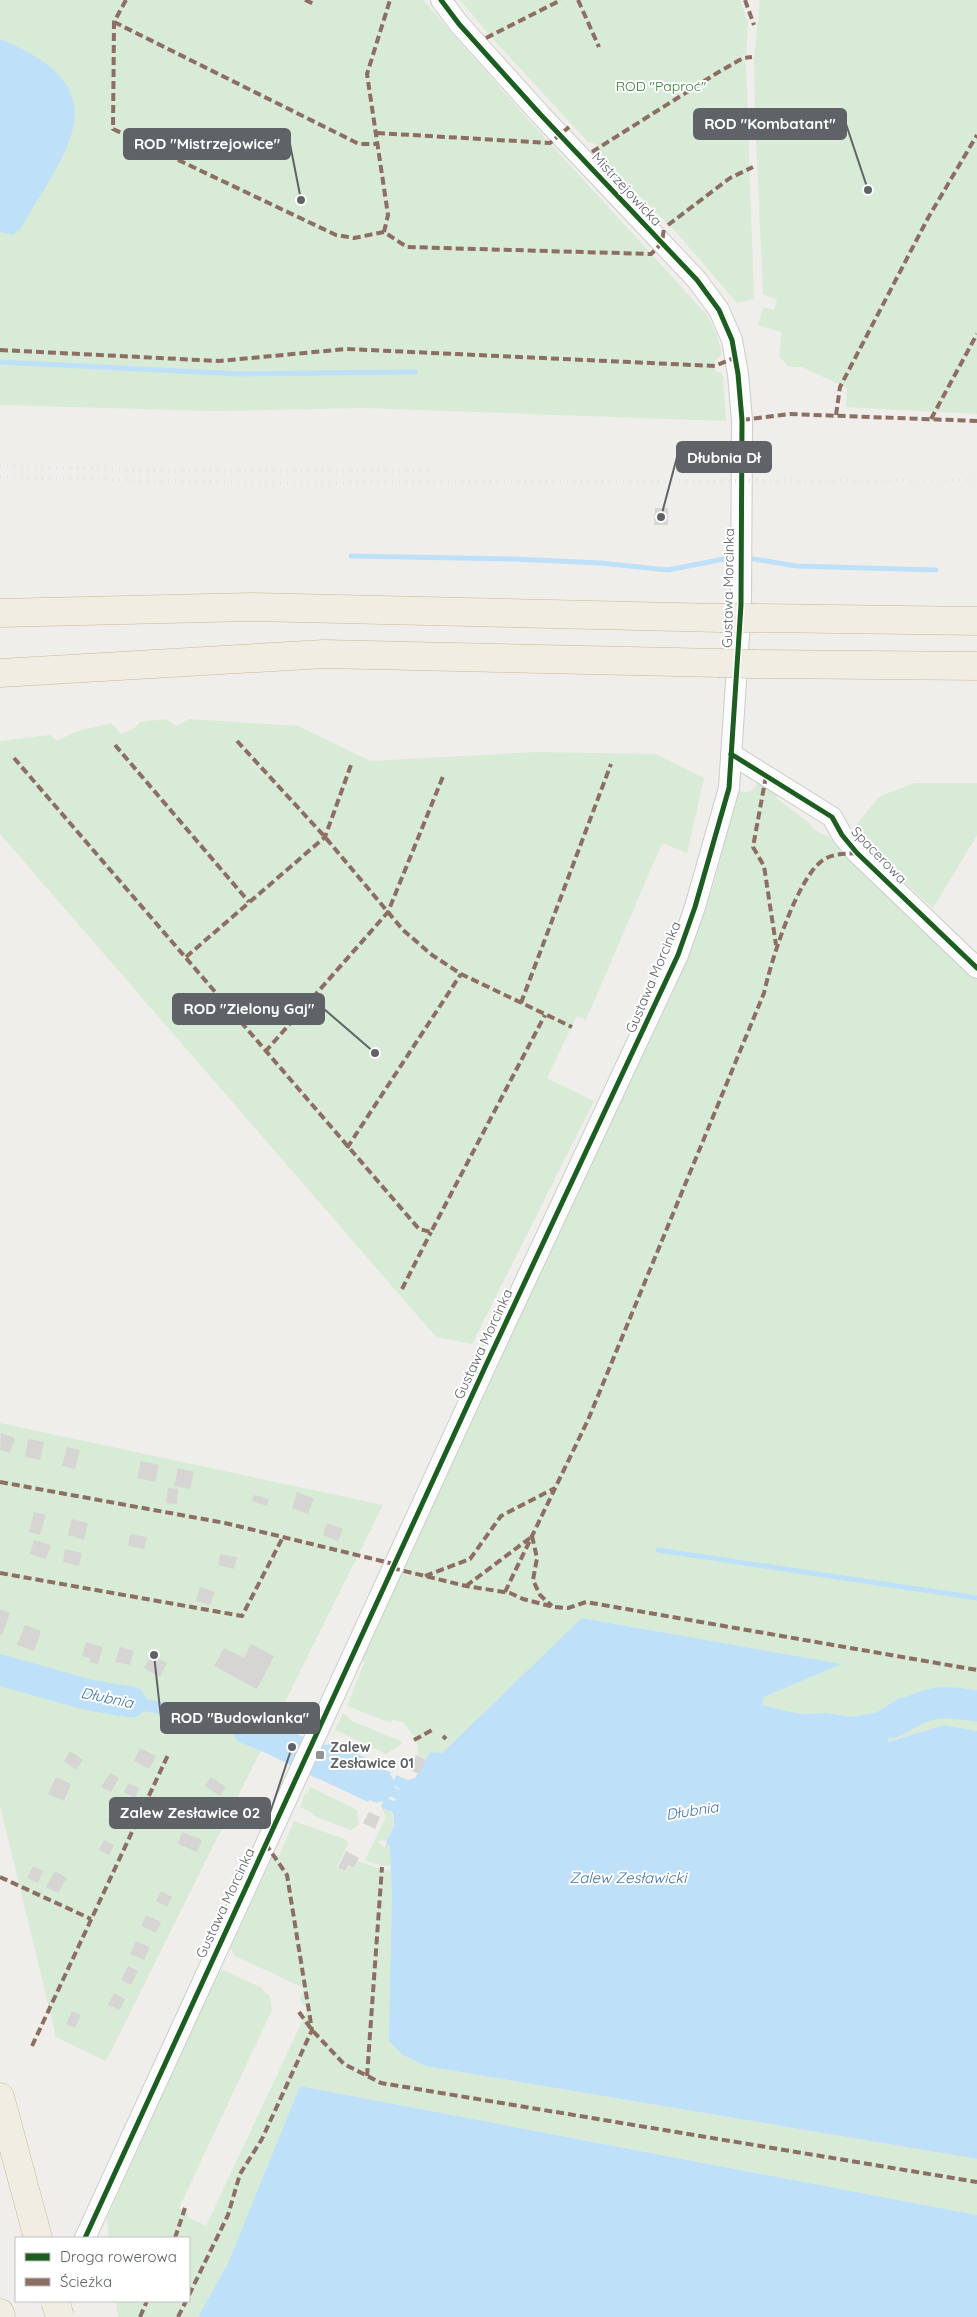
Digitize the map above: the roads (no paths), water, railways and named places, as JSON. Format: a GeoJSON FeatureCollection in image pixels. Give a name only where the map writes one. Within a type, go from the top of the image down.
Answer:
{"type":"FeatureCollection","features":[{"type":"Feature","properties":{"kind":"highway"},"geometry":{"type":"LineString","coordinates":[[0,613],[251,607],[720,618],[977,621]]}},
{"type":"Feature","properties":{"kind":"highway"},"geometry":{"type":"LineString","coordinates":[[0,673],[324,654],[754,664],[977,666]]}},
{"type":"Feature","properties":{"kind":"highway"},"geometry":{"type":"LineString","coordinates":[[0,2097],[38,2237]]}},
{"type":"Feature","properties":{"kind":"highway"},"geometry":{"type":"LineString","coordinates":[[56,2302],[60,2317]]}},
{"type":"Feature","properties":{"kind":"highway"},"geometry":{"type":"LineString","coordinates":[[0,2313],[1,2317]]}},
{"type":"Feature","properties":{"kind":"street","name":"Mistrzejowicka"},"geometry":{"type":"LineString","coordinates":[[441,0],[459,24],[696,280],[714,302],[724,318],[732,340],[738,374],[742,420]]}},
{"type":"Feature","properties":{"kind":"street","name":"Gustawa Morcinka"},"geometry":{"type":"LineString","coordinates":[[85,2237],[322,1718],[678,955],[695,908],[729,788],[741,605],[742,420]]}},
{"type":"Feature","properties":{"kind":"street","name":"Spacerowa"},"geometry":{"type":"LineString","coordinates":[[731,754],[832,817],[842,835],[857,853],[977,968]]}},
{"type":"Feature","properties":{"kind":"street"},"geometry":{"type":"LineString","coordinates":[[50,2317],[56,2302]]}},
{"type":"Feature","properties":{"kind":"water"},"geometry":{"type":"Polygon","coordinates":[[[0,39],[38,58],[62,78],[73,99],[74,122],[68,145],[21,228],[13,235],[0,232],[0,39]]]}},
{"type":"Feature","properties":{"kind":"water","name":"Zalew Zesławicki"},"geometry":{"type":"Polygon","coordinates":[[[582,1618],[977,1688],[841,1664],[764,1697],[762,1705],[800,1714],[827,1713],[852,1717],[877,1712],[899,1698],[935,1694],[928,1709],[890,1732],[888,1742],[944,1725],[977,1731],[977,2159],[425,2066],[403,2055],[389,2041],[392,1896],[390,1847],[386,1843],[394,1825],[394,1816],[392,1812],[381,1807],[385,1797],[393,1801],[397,1800],[384,1792],[387,1785],[401,1790],[392,1784],[396,1775],[408,1780],[415,1778],[430,1752],[442,1753],[582,1618]]]}},
{"type":"Feature","properties":{"kind":"water"},"geometry":{"type":"Polygon","coordinates":[[[89,1695],[126,1695],[238,1717],[293,1734],[284,1755],[268,1743],[260,1743],[225,1728],[115,1705],[89,1695]]]}},
{"type":"Feature","properties":{"kind":"water"},"geometry":{"type":"Polygon","coordinates":[[[330,1741],[386,1767],[386,1770],[391,1773],[387,1782],[381,1779],[378,1789],[375,1789],[323,1763],[322,1766],[380,1796],[377,1803],[370,1800],[368,1802],[313,1776],[330,1741]]]}},
{"type":"Feature","properties":{"kind":"water"},"geometry":{"type":"Polygon","coordinates":[[[300,2086],[977,2215],[977,2317],[198,2317],[229,2261],[300,2086]]]}},
{"type":"Feature","properties":{"kind":"waterway"},"geometry":{"type":"LineString","coordinates":[[0,362],[240,374],[415,372]]}},
{"type":"Feature","properties":{"kind":"waterway"},"geometry":{"type":"LineString","coordinates":[[351,556],[514,559],[600,563],[668,570],[724,559]]}},
{"type":"Feature","properties":{"kind":"waterway"},"geometry":{"type":"LineString","coordinates":[[754,559],[796,566],[936,570]]}},
{"type":"Feature","properties":{"kind":"waterway"},"geometry":{"type":"LineString","coordinates":[[658,1550],[977,1598]]}},
{"type":"Feature","properties":{"kind":"waterway","name":"Dłubnia"},"geometry":{"type":"LineString","coordinates":[[0,1670],[89,1695],[131,1702]]}},
{"type":"Feature","properties":{"kind":"waterway","name":"Dłubnia"},"geometry":{"type":"LineString","coordinates":[[893,1722],[915,1710],[934,1704],[952,1703],[977,1706]]}},
{"type":"Feature","properties":{"kind":"waterway","name":"Dłubnia"},"geometry":{"type":"LineString","coordinates":[[248,1729],[275,1740],[320,1763],[325,1760],[379,1786]]}},
{"type":"Feature","properties":{"kind":"railway"},"geometry":{"type":"LineString","coordinates":[[0,466],[167,471],[431,471]]}},
{"type":"Feature","properties":{"kind":"railway"},"geometry":{"type":"LineString","coordinates":[[0,477],[248,483],[977,480]]}},
{"type":"Feature","properties":{"kind":"place","name":"ROD \"Kombatant\""},"geometry":{"type":"Point","coordinates":[868,190]}},
{"type":"Feature","properties":{"kind":"place","name":"ROD \"Mistrzejowice\""},"geometry":{"type":"Point","coordinates":[301,200]}},
{"type":"Feature","properties":{"kind":"place","name":"Dłubnia Dł"},"geometry":{"type":"Point","coordinates":[661,517]}},
{"type":"Feature","properties":{"kind":"place","name":"ROD \"Zielony Gaj\""},"geometry":{"type":"Point","coordinates":[375,1053]}},
{"type":"Feature","properties":{"kind":"place","name":"ROD \"Budowlanka\""},"geometry":{"type":"Point","coordinates":[154,1655]}},
{"type":"Feature","properties":{"kind":"place","name":"Zalew Zesławice 02"},"geometry":{"type":"Point","coordinates":[292,1747]}},
{"type":"Feature","properties":{"kind":"place","name":"Zalew Zesławice 01"},"geometry":{"type":"Point","coordinates":[320,1755]}},
{"type":"Feature","properties":{"kind":"park label","name":"ROD \"Paproć\""},"geometry":{"type":"Point","coordinates":[661,86]}}]}
